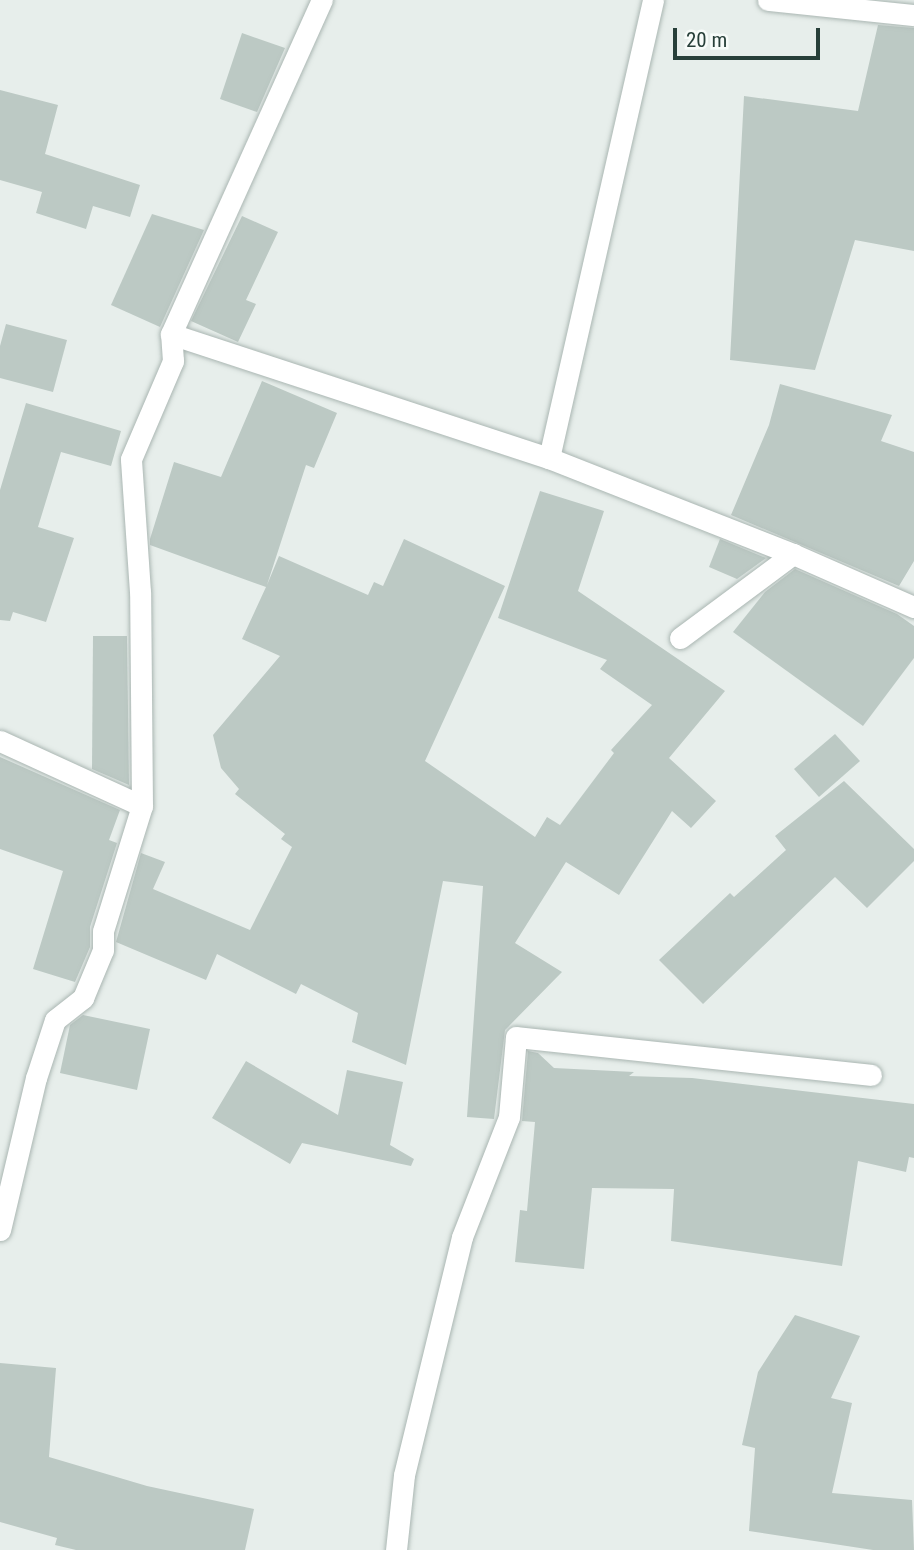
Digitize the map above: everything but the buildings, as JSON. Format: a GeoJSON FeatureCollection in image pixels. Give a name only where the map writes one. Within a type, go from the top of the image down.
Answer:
{"type":"FeatureCollection","features":[{"type":"Feature","properties":{"kind":"street"},"geometry":{"type":"LineString","coordinates":[[0,1230],[36,1078],[55,1020],[83,998],[103,950],[103,931],[142,806],[140,592],[131,459],[173,360],[171,334],[322,0]]}},
{"type":"Feature","properties":{"kind":"street"},"geometry":{"type":"LineString","coordinates":[[549,457],[653,0]]}},
{"type":"Feature","properties":{"kind":"street"},"geometry":{"type":"LineString","coordinates":[[768,0],[914,15]]}},
{"type":"Feature","properties":{"kind":"street"},"geometry":{"type":"LineString","coordinates":[[171,334],[549,457],[793,554],[914,607]]}},
{"type":"Feature","properties":{"kind":"street"},"geometry":{"type":"LineString","coordinates":[[680,638],[793,554]]}},
{"type":"Feature","properties":{"kind":"street"},"geometry":{"type":"LineString","coordinates":[[0,741],[142,806]]}},
{"type":"Feature","properties":{"kind":"street"},"geometry":{"type":"LineString","coordinates":[[397,1550],[404,1475],[462,1237],[509,1117],[516,1037],[871,1075]]}}]}
